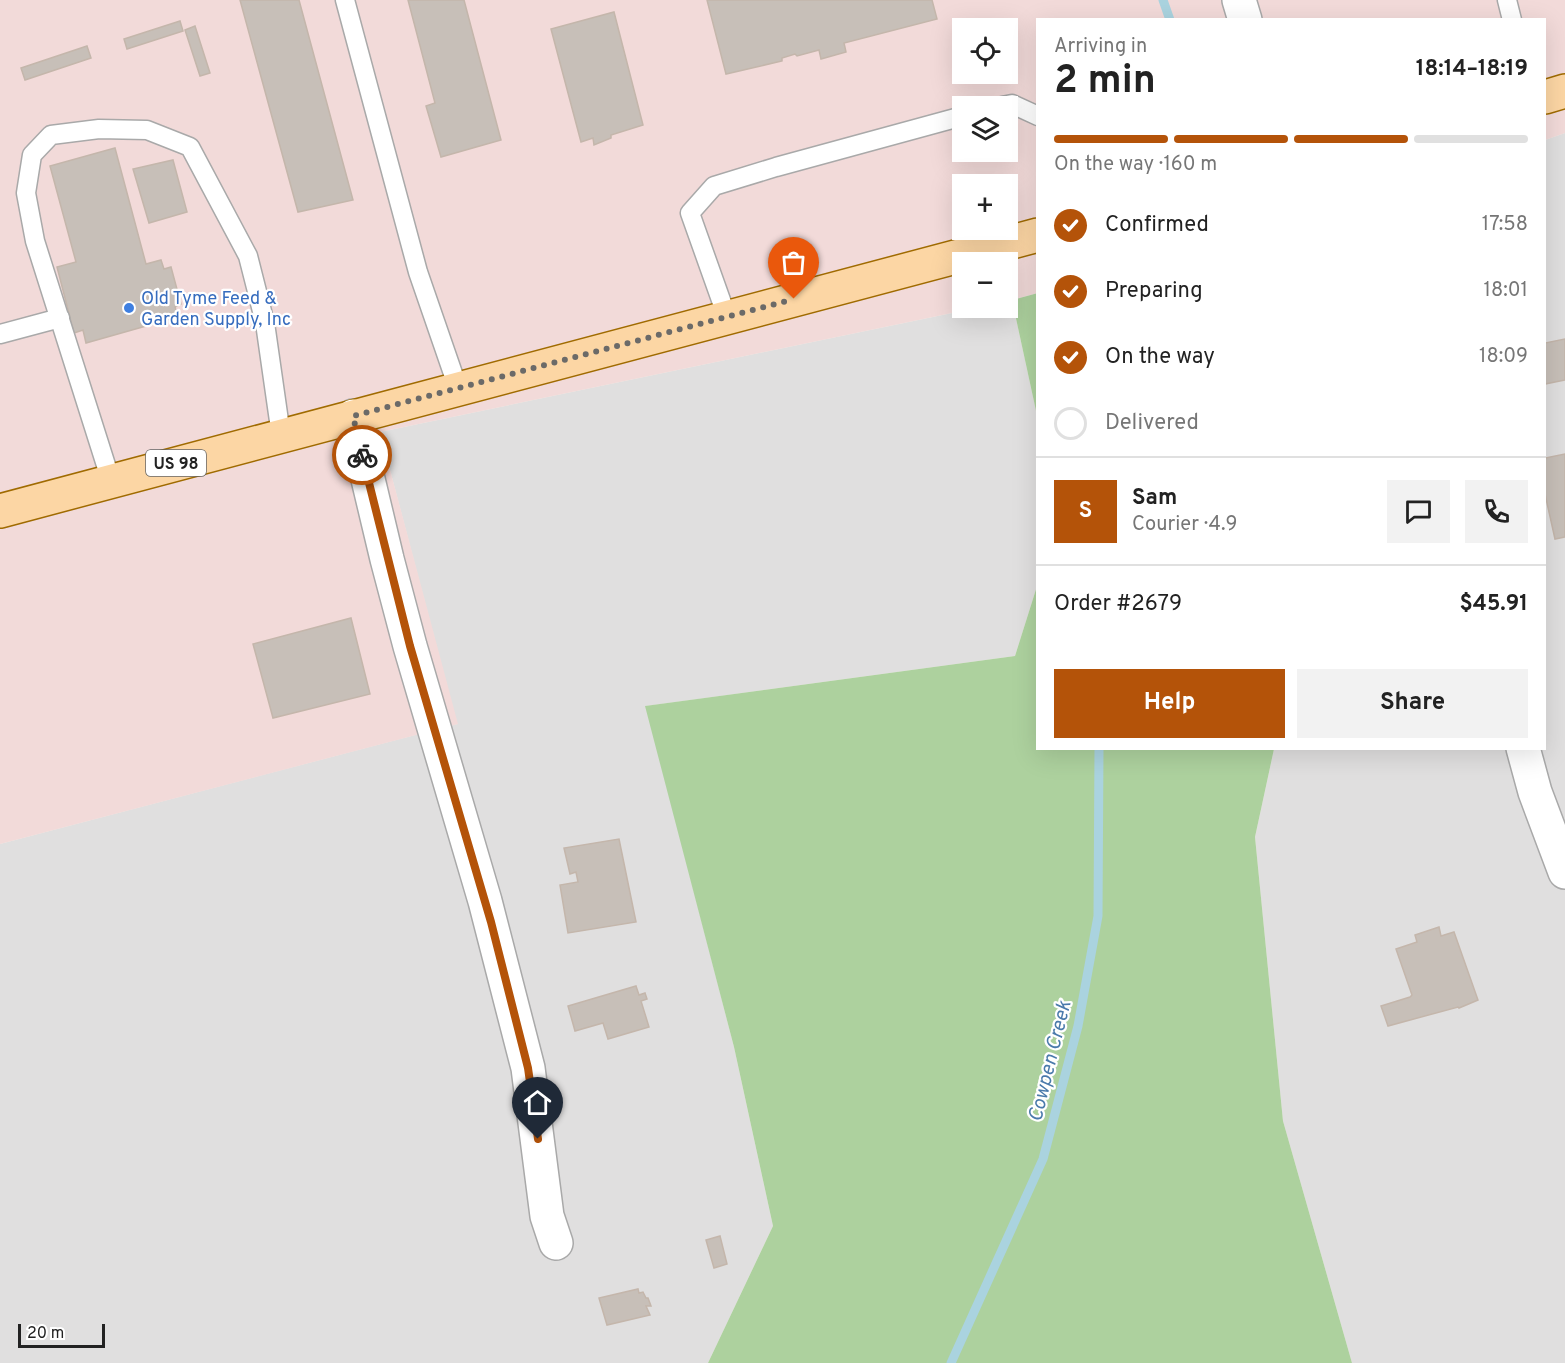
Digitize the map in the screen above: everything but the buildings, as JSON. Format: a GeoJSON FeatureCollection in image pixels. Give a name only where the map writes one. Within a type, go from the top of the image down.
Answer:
{"type":"FeatureCollection","features":[{"type":"Feature","properties":{"kind":"main road"},"geometry":{"type":"LineString","coordinates":[[1546,97],[1565,91]]}},
{"type":"Feature","properties":{"kind":"main road","name":"US 98"},"geometry":{"type":"LineString","coordinates":[[0,511],[1036,236]]}},
{"type":"Feature","properties":{"kind":"street"},"geometry":{"type":"LineString","coordinates":[[1239,0],[1244,18]]}},
{"type":"Feature","properties":{"kind":"street"},"geometry":{"type":"LineString","coordinates":[[353,416],[410,646],[485,901],[528,1068],[547,1216],[556,1243]]}},
{"type":"Feature","properties":{"kind":"street"},"geometry":{"type":"LineString","coordinates":[[1524,750],[1535,792],[1565,872]]}},
{"type":"Feature","properties":{"kind":"lane"},"geometry":{"type":"LineString","coordinates":[[345,0],[418,272],[458,388]]}},
{"type":"Feature","properties":{"kind":"lane"},"geometry":{"type":"LineString","coordinates":[[1507,0],[1512,18]]}},
{"type":"Feature","properties":{"kind":"lane"},"geometry":{"type":"LineString","coordinates":[[1018,107],[1036,115]]}},
{"type":"Feature","properties":{"kind":"lane"},"geometry":{"type":"LineString","coordinates":[[727,317],[690,213],[714,186],[952,119]]}},
{"type":"Feature","properties":{"kind":"lane"},"geometry":{"type":"LineString","coordinates":[[111,481],[35,241],[26,193],[32,155],[51,135],[99,129],[147,130],[190,147],[248,256],[265,323],[282,435]]}},
{"type":"Feature","properties":{"kind":"lane"},"geometry":{"type":"LineString","coordinates":[[0,334],[60,318]]}},
{"type":"Feature","properties":{"kind":"shaded area"},"geometry":{"type":"Polygon","coordinates":[[[0,0],[1565,0],[1565,133],[1546,140],[1546,18],[1036,18],[1036,294],[1018,298],[1018,252],[952,252],[952,313],[380,432],[458,724],[0,844],[0,0]]]}},
{"type":"Feature","properties":{"kind":"shaded area"},"geometry":{"type":"Polygon","coordinates":[[[1565,133],[1565,1363],[1352,1363],[1283,1121],[1255,837],[1274,750],[1546,750],[1546,140],[1565,133]]]}},
{"type":"Feature","properties":{"kind":"shaded area"},"geometry":{"type":"Polygon","coordinates":[[[952,313],[952,318],[1016,318],[1036,411],[1036,589],[1015,656],[646,706],[734,1047],[773,1226],[708,1363],[0,1363],[0,844],[457,724],[380,432],[952,313]]]}},
{"type":"Feature","properties":{"kind":"green space"},"geometry":{"type":"Polygon","coordinates":[[[1036,294],[1036,411],[1016,318],[1018,318],[1018,298],[1036,294]]]}},
{"type":"Feature","properties":{"kind":"green space"},"geometry":{"type":"Polygon","coordinates":[[[1036,589],[1036,750],[1274,750],[1255,837],[1283,1121],[1352,1363],[708,1363],[773,1226],[734,1047],[645,706],[1015,656],[1036,589]]]}},
{"type":"Feature","properties":{"kind":"waterway","name":"Cowpen Creek"},"geometry":{"type":"LineString","coordinates":[[1163,0],[1169,18]]}},
{"type":"Feature","properties":{"kind":"waterway","name":"Cowpen Creek"},"geometry":{"type":"LineString","coordinates":[[951,1363],[1043,1159],[1078,1026],[1098,916],[1099,750]]}},
{"type":"Feature","properties":{"kind":"way so far"},"geometry":{"type":"LineString","coordinates":[[362,455],[353,416],[794,299]]}},
{"type":"Feature","properties":{"kind":"place","name":"Old Tyme Feed & Garden Supply, Inc"},"geometry":{"type":"Point","coordinates":[129,308]}},
{"type":"Feature","properties":{"kind":"route"},"geometry":{"type":"LineString","coordinates":[[362,455],[410,646],[491,922],[528,1068],[538,1139]]}}]}
